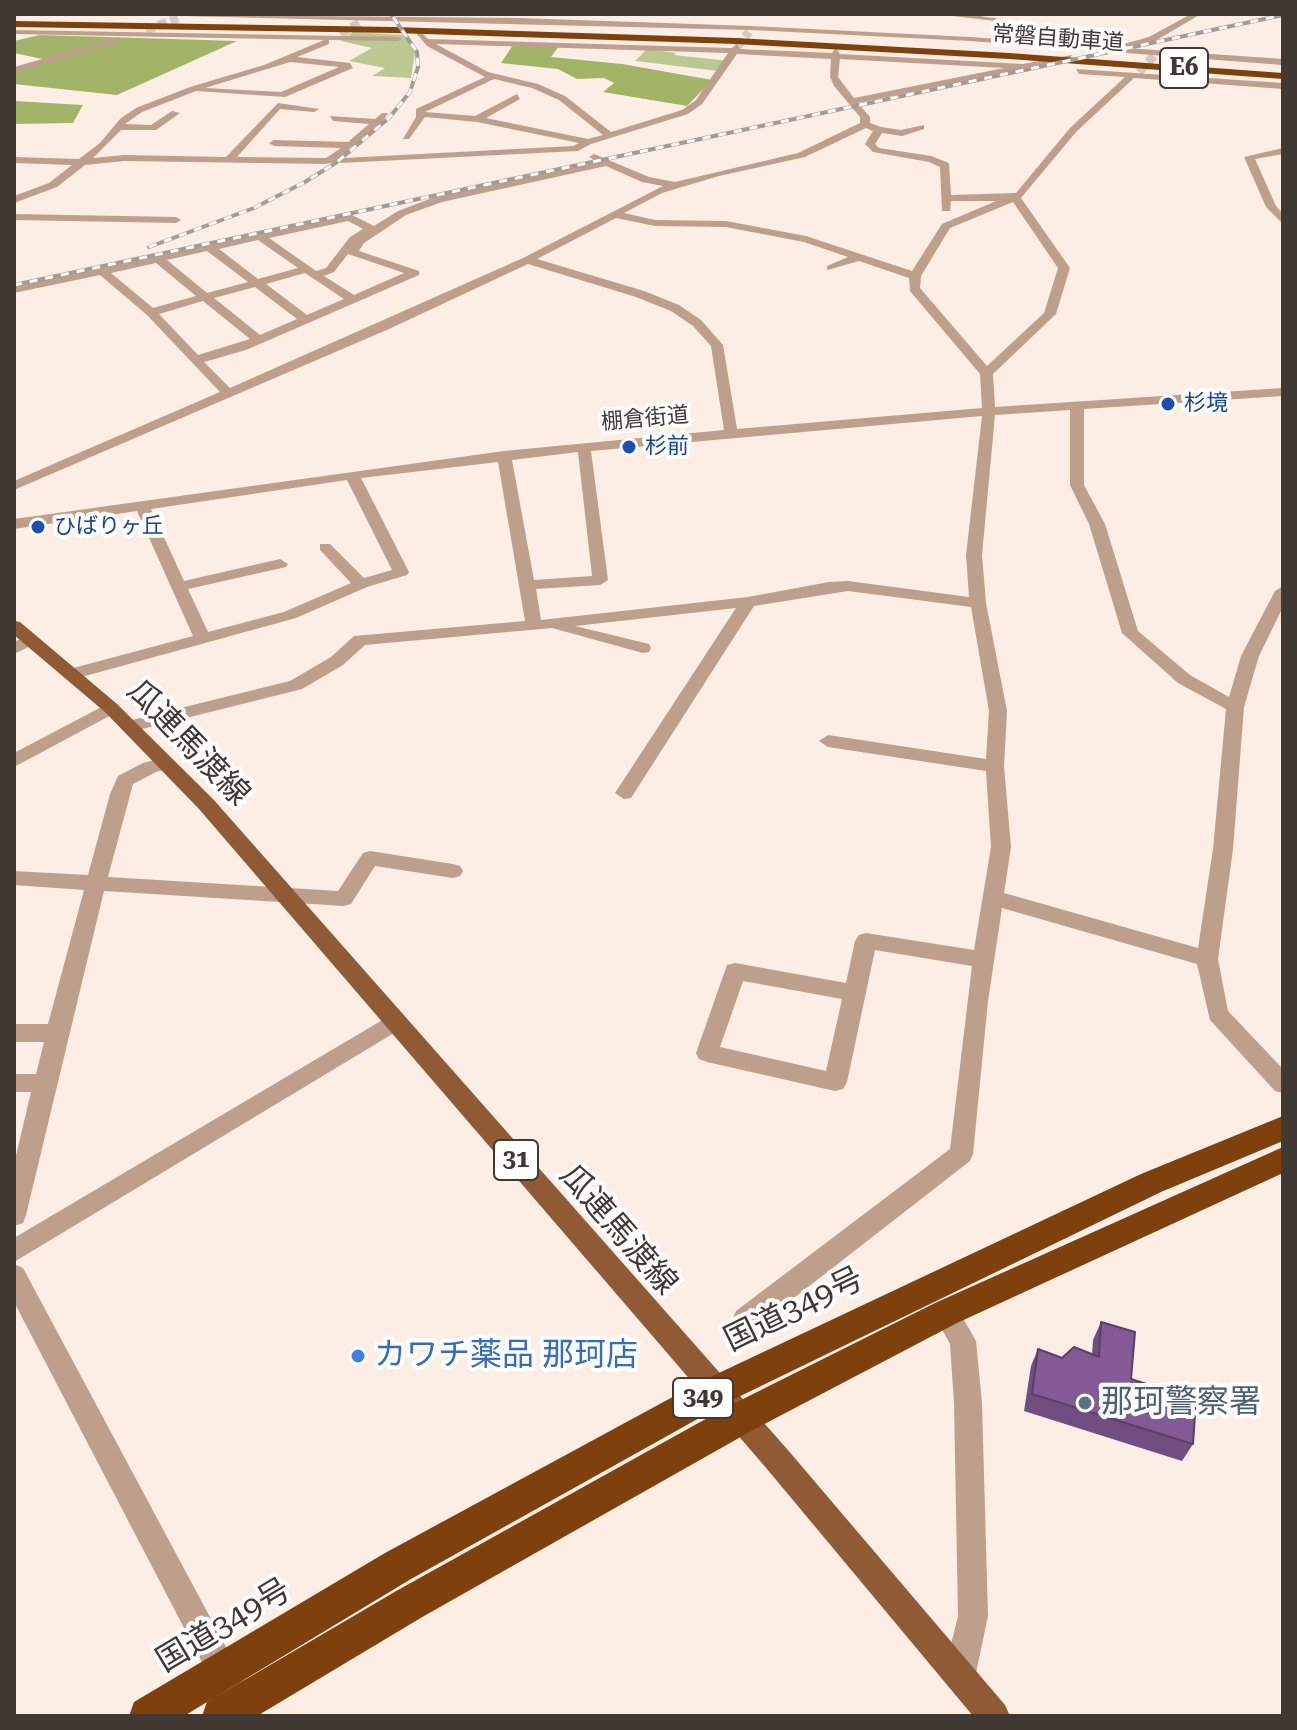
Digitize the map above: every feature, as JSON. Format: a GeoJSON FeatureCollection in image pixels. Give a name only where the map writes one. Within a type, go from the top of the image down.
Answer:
{"type":"FeatureCollection","features":[{"type":"Feature","properties":{"kind":"highway","name":"常磐自動車道"},"geometry":{"type":"LineString","coordinates":[[16,29],[394,32],[416,29],[754,38],[1057,55],[1102,54],[1283,74]]}},
{"type":"Feature","properties":{"kind":"highway","name":"常磐自動車道"},"geometry":{"type":"LineString","coordinates":[[416,29],[723,41],[1045,58],[1082,66],[1283,74]]}},
{"type":"Feature","properties":{"kind":"highway","name":"国道349号"},"geometry":{"type":"LineString","coordinates":[[148,1716],[398,1566],[716,1391],[1151,1183],[1283,1128]]}},
{"type":"Feature","properties":{"kind":"highway","name":"349"},"geometry":{"type":"LineString","coordinates":[[236,1712],[411,1603],[741,1418],[946,1313],[1283,1159]]}},
{"type":"Feature","properties":{"kind":"main road","name":"瓜連馬渡線"},"geometry":{"type":"LineString","coordinates":[[19,638],[72,674],[167,763],[741,1418],[994,1716]]}},
{"type":"Feature","properties":{"kind":"street"},"geometry":{"type":"LineString","coordinates":[[104,14],[364,20],[416,29],[1022,66]]}},
{"type":"Feature","properties":{"kind":"street"},"geometry":{"type":"LineString","coordinates":[[416,29],[436,19],[460,14]]}},
{"type":"Feature","properties":{"kind":"street"},"geometry":{"type":"LineString","coordinates":[[939,14],[1004,17],[1011,33],[1029,45]]}},
{"type":"Feature","properties":{"kind":"street"},"geometry":{"type":"LineString","coordinates":[[850,102],[1022,66],[1102,54],[1152,39],[1197,14]]}},
{"type":"Feature","properties":{"kind":"street"},"geometry":{"type":"LineString","coordinates":[[436,19],[837,31],[1029,45],[1102,54],[1283,62]]}},
{"type":"Feature","properties":{"kind":"street"},"geometry":{"type":"LineString","coordinates":[[16,29],[135,34],[338,36],[394,32]]}},
{"type":"Feature","properties":{"kind":"street"},"geometry":{"type":"LineString","coordinates":[[416,29],[493,76],[535,86],[562,98],[609,135]]}},
{"type":"Feature","properties":{"kind":"street"},"geometry":{"type":"LineString","coordinates":[[14,70],[146,30]]}},
{"type":"Feature","properties":{"kind":"street"},"geometry":{"type":"LineString","coordinates":[[14,200],[53,185],[103,145],[139,110],[287,58],[338,36]]}},
{"type":"Feature","properties":{"kind":"street"},"geometry":{"type":"LineString","coordinates":[[344,161],[575,149],[609,135],[668,119],[692,107],[699,102],[737,49]]}},
{"type":"Feature","properties":{"kind":"street"},"geometry":{"type":"LineString","coordinates":[[835,53],[834,77],[850,102],[865,117],[865,124]]}},
{"type":"Feature","properties":{"kind":"street"},"geometry":{"type":"LineString","coordinates":[[193,89],[282,95],[350,66],[287,58]]}},
{"type":"Feature","properties":{"kind":"street"},"geometry":{"type":"LineString","coordinates":[[1082,66],[1283,86]]}},
{"type":"Feature","properties":{"kind":"street"},"geometry":{"type":"LineString","coordinates":[[946,226],[1016,198],[1073,130],[1137,73]]}},
{"type":"Feature","properties":{"kind":"street"},"geometry":{"type":"LineString","coordinates":[[406,137],[419,111],[493,76]]}},
{"type":"Feature","properties":{"kind":"street"},"geometry":{"type":"LineString","coordinates":[[477,119],[517,97]]}},
{"type":"Feature","properties":{"kind":"street"},"geometry":{"type":"LineString","coordinates":[[228,160],[278,106],[314,109]]}},
{"type":"Feature","properties":{"kind":"street"},"geometry":{"type":"LineString","coordinates":[[119,127],[153,128],[175,113]]}},
{"type":"Feature","properties":{"kind":"street"},"geometry":{"type":"LineString","coordinates":[[420,114],[477,119],[588,142]]}},
{"type":"Feature","properties":{"kind":"street"},"geometry":{"type":"LineString","coordinates":[[14,160],[326,161],[382,119],[333,118]]}},
{"type":"Feature","properties":{"kind":"street"},"geometry":{"type":"LineString","coordinates":[[14,486],[229,394],[527,260],[673,185],[801,155],[865,124],[879,130],[902,133],[921,127]]}},
{"type":"Feature","properties":{"kind":"street"},"geometry":{"type":"LineString","coordinates":[[745,1320],[961,1154],[973,1032],[1001,847],[995,766],[998,711],[978,603],[974,555],[989,411],[986,373],[914,288],[915,276],[946,226],[945,165],[931,159],[876,150],[870,144],[879,130]]}},
{"type":"Feature","properties":{"kind":"street"},"geometry":{"type":"LineString","coordinates":[[274,143],[350,145]]}},
{"type":"Feature","properties":{"kind":"street"},"geometry":{"type":"LineString","coordinates":[[575,149],[646,180],[673,185]]}},
{"type":"Feature","properties":{"kind":"street"},"geometry":{"type":"LineString","coordinates":[[1283,151],[1249,157],[1271,207],[1283,221]]}},
{"type":"Feature","properties":{"kind":"street"},"geometry":{"type":"LineString","coordinates":[[195,360],[259,340],[415,273],[352,252],[360,241],[402,213],[430,201],[607,163]]}},
{"type":"Feature","properties":{"kind":"street"},"geometry":{"type":"LineString","coordinates":[[945,198],[1016,198]]}},
{"type":"Feature","properties":{"kind":"street"},"geometry":{"type":"LineString","coordinates":[[986,373],[1050,314],[1064,268],[1016,198]]}},
{"type":"Feature","properties":{"kind":"street"},"geometry":{"type":"LineString","coordinates":[[614,214],[655,223],[748,227],[806,239],[915,276]]}},
{"type":"Feature","properties":{"kind":"street"},"geometry":{"type":"LineString","coordinates":[[14,217],[176,220]]}},
{"type":"Feature","properties":{"kind":"street"},"geometry":{"type":"LineString","coordinates":[[14,289],[350,217],[371,229],[354,239],[330,270],[257,283],[151,312]]}},
{"type":"Feature","properties":{"kind":"street"},"geometry":{"type":"LineString","coordinates":[[261,237],[353,300]]}},
{"type":"Feature","properties":{"kind":"street"},"geometry":{"type":"LineString","coordinates":[[210,248],[306,320]]}},
{"type":"Feature","properties":{"kind":"street"},"geometry":{"type":"LineString","coordinates":[[831,268],[858,257]]}},
{"type":"Feature","properties":{"kind":"street"},"geometry":{"type":"LineString","coordinates":[[158,259],[259,340]]}},
{"type":"Feature","properties":{"kind":"street"},"geometry":{"type":"LineString","coordinates":[[527,260],[640,294],[675,308],[697,323],[717,345],[731,434]]}},
{"type":"Feature","properties":{"kind":"street"},"geometry":{"type":"LineString","coordinates":[[102,271],[151,312],[229,394]]}},
{"type":"Feature","properties":{"kind":"street","name":"棚倉街道"},"geometry":{"type":"LineString","coordinates":[[14,524],[504,455],[989,411],[1283,392]]}},
{"type":"Feature","properties":{"kind":"street"},"geometry":{"type":"LineString","coordinates":[[1077,406],[1077,485],[1097,524],[1130,633],[1184,679],[1235,707]]}},
{"type":"Feature","properties":{"kind":"street"},"geometry":{"type":"LineString","coordinates":[[527,585],[600,580],[584,447]]}},
{"type":"Feature","properties":{"kind":"street"},"geometry":{"type":"LineString","coordinates":[[504,455],[527,585],[541,625]]}},
{"type":"Feature","properties":{"kind":"street"},"geometry":{"type":"LineString","coordinates":[[72,674],[290,615],[361,584],[401,572],[352,475]]}},
{"type":"Feature","properties":{"kind":"street"},"geometry":{"type":"LineString","coordinates":[[142,505],[203,639]]}},
{"type":"Feature","properties":{"kind":"street"},"geometry":{"type":"LineString","coordinates":[[325,547],[361,584]]}},
{"type":"Feature","properties":{"kind":"street"},"geometry":{"type":"LineString","coordinates":[[177,587],[280,564]]}},
{"type":"Feature","properties":{"kind":"street"},"geometry":{"type":"LineString","coordinates":[[130,726],[296,685],[337,661],[360,640],[541,625],[748,602],[848,586],[978,603]]}},
{"type":"Feature","properties":{"kind":"street"},"geometry":{"type":"LineString","coordinates":[[1283,591],[1250,656],[1235,707],[1223,849],[1207,959],[1218,1014],[1283,1084]]}},
{"type":"Feature","properties":{"kind":"street"},"geometry":{"type":"LineString","coordinates":[[624,793],[748,602]]}},
{"type":"Feature","properties":{"kind":"street"},"geometry":{"type":"LineString","coordinates":[[541,625],[643,648]]}},
{"type":"Feature","properties":{"kind":"street"},"geometry":{"type":"LineString","coordinates":[[14,761],[111,708]]}},
{"type":"Feature","properties":{"kind":"street"},"geometry":{"type":"LineString","coordinates":[[828,741],[995,766]]}},
{"type":"Feature","properties":{"kind":"street"},"geometry":{"type":"LineString","coordinates":[[14,1215],[57,1033],[125,780],[150,767],[167,763]]}},
{"type":"Feature","properties":{"kind":"street"},"geometry":{"type":"LineString","coordinates":[[14,878],[344,899],[370,858],[453,871]]}},
{"type":"Feature","properties":{"kind":"street"},"geometry":{"type":"LineString","coordinates":[[994,898],[1207,959]]}},
{"type":"Feature","properties":{"kind":"street"},"geometry":{"type":"LineString","coordinates":[[855,993],[735,971],[707,1053],[835,1082],[855,993],[866,941],[985,960]]}},
{"type":"Feature","properties":{"kind":"street"},"geometry":{"type":"LineString","coordinates":[[14,1251],[396,1021]]}},
{"type":"Feature","properties":{"kind":"street"},"geometry":{"type":"LineString","coordinates":[[14,1033],[57,1033]]}},
{"type":"Feature","properties":{"kind":"street"},"geometry":{"type":"LineString","coordinates":[[14,1083],[45,1083]]}},
{"type":"Feature","properties":{"kind":"street"},"geometry":{"type":"LineString","coordinates":[[14,1276],[223,1670],[236,1712]]}},
{"type":"Feature","properties":{"kind":"street"},"geometry":{"type":"LineString","coordinates":[[946,1313],[963,1341],[968,1403],[973,1616],[960,1673]]}},
{"type":"Feature","properties":{"kind":"green space"},"geometry":{"type":"Polygon","coordinates":[[[353,32],[403,35],[415,52],[411,78],[372,76],[385,68],[349,61],[372,48],[341,41],[353,32]]]}},
{"type":"Feature","properties":{"kind":"green space"},"geometry":{"type":"Polygon","coordinates":[[[40,35],[237,41],[117,95],[14,84],[14,73],[52,61],[14,53],[14,41],[40,35]]]}},
{"type":"Feature","properties":{"kind":"green space"},"geometry":{"type":"Polygon","coordinates":[[[513,45],[559,46],[551,57],[622,64],[712,80],[687,106],[603,92],[614,83],[604,78],[577,79],[558,69],[501,63],[513,45]]]}},
{"type":"Feature","properties":{"kind":"green space"},"geometry":{"type":"Polygon","coordinates":[[[647,49],[729,61],[718,71],[635,61],[647,49]]]}},
{"type":"Feature","properties":{"kind":"green space"},"geometry":{"type":"Polygon","coordinates":[[[14,101],[83,105],[73,123],[14,124],[14,101]]]}},
{"type":"Feature","properties":{"kind":"building","name":"那珂警察署"},"geometry":{"type":"Polygon","coordinates":[[[1101,1322],[1135,1332],[1131,1379],[1196,1400],[1193,1444],[1032,1394],[1038,1349],[1062,1358],[1074,1347],[1099,1357],[1101,1322]]]}},
{"type":"Feature","properties":{"kind":"tunnel"},"geometry":{"type":"LineString","coordinates":[[146,30],[178,18]]}},
{"type":"Feature","properties":{"kind":"tunnel"},"geometry":{"type":"LineString","coordinates":[[340,34],[361,22]]}},
{"type":"Feature","properties":{"kind":"tunnel"},"geometry":{"type":"LineString","coordinates":[[737,47],[749,32]]}},
{"type":"Feature","properties":{"kind":"tunnel"},"geometry":{"type":"LineString","coordinates":[[1139,72],[1154,56]]}},
{"type":"Feature","properties":{"kind":"railway"},"geometry":{"type":"LineString","coordinates":[[149,247],[254,208],[305,182],[337,162],[389,118],[410,92],[418,67],[417,52],[391,14]]}},
{"type":"Feature","properties":{"kind":"railway"},"geometry":{"type":"LineString","coordinates":[[14,285],[1283,15]]}},
{"type":"Feature","properties":{"kind":"place","name":"杉境"},"geometry":{"type":"Point","coordinates":[1168,404]}},
{"type":"Feature","properties":{"kind":"place","name":"杉前"},"geometry":{"type":"Point","coordinates":[629,447]}},
{"type":"Feature","properties":{"kind":"place","name":"ひばりヶ丘"},"geometry":{"type":"Point","coordinates":[38,527]}},
{"type":"Feature","properties":{"kind":"place","name":"カワチ薬品 那珂店"},"geometry":{"type":"Point","coordinates":[358,1356]}},
{"type":"Feature","properties":{"kind":"place","name":"那珂警察署"},"geometry":{"type":"Point","coordinates":[1085,1403]}}]}
